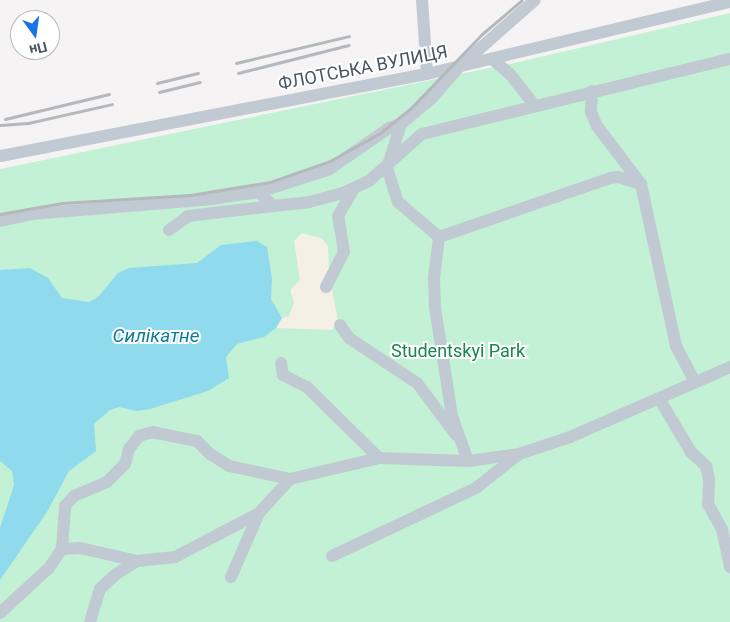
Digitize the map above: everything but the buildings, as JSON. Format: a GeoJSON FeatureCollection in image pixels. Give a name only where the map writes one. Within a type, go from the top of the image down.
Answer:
{"type":"FeatureCollection","features":[{"type":"Feature","properties":{"kind":"street"},"geometry":{"type":"LineString","coordinates":[[422,0],[427,74]]}},
{"type":"Feature","properties":{"kind":"street"},"geometry":{"type":"LineString","coordinates":[[0,221],[32,214],[204,200],[259,192],[328,170],[389,128],[402,124],[431,99],[459,67],[535,0]]}},
{"type":"Feature","properties":{"kind":"street","name":"ФЛОТСЬКА ВУЛИЦЯ"},"geometry":{"type":"LineString","coordinates":[[0,156],[427,74],[730,2]]}},
{"type":"Feature","properties":{"kind":"street"},"geometry":{"type":"LineString","coordinates":[[492,59],[510,74],[534,105]]}},
{"type":"Feature","properties":{"kind":"street"},"geometry":{"type":"LineString","coordinates":[[169,230],[188,216],[309,202],[354,188],[387,168],[422,134],[534,105],[730,59]]}},
{"type":"Feature","properties":{"kind":"street"},"geometry":{"type":"LineString","coordinates":[[592,91],[591,112],[597,126],[641,184],[676,346],[695,382]]}},
{"type":"Feature","properties":{"kind":"street"},"geometry":{"type":"LineString","coordinates":[[402,124],[387,168],[398,202],[440,237]]}},
{"type":"Feature","properties":{"kind":"street"},"geometry":{"type":"LineString","coordinates":[[440,237],[610,178],[618,177],[641,184]]}},
{"type":"Feature","properties":{"kind":"street"},"geometry":{"type":"LineString","coordinates":[[326,287],[344,252],[338,216],[354,188]]}},
{"type":"Feature","properties":{"kind":"street"},"geometry":{"type":"LineString","coordinates":[[259,192],[274,206]]}},
{"type":"Feature","properties":{"kind":"street"},"geometry":{"type":"LineString","coordinates":[[440,237],[434,278],[435,307],[452,416],[468,461]]}},
{"type":"Feature","properties":{"kind":"street"},"geometry":{"type":"LineString","coordinates":[[340,325],[349,338],[417,383],[459,439]]}},
{"type":"Feature","properties":{"kind":"street"},"geometry":{"type":"LineString","coordinates":[[281,363],[283,375],[307,387],[379,458]]}},
{"type":"Feature","properties":{"kind":"street"},"geometry":{"type":"LineString","coordinates":[[0,613],[49,568],[62,549],[65,506],[74,496],[108,482],[125,464],[129,449],[139,436],[152,432],[197,441],[210,454],[230,466],[290,479],[379,458],[468,461],[519,454],[570,437],[660,400],[695,382],[730,368]]}},
{"type":"Feature","properties":{"kind":"street"},"geometry":{"type":"LineString","coordinates":[[660,400],[691,452],[706,466],[709,479],[708,504],[722,529],[730,567]]}},
{"type":"Feature","properties":{"kind":"street"},"geometry":{"type":"LineString","coordinates":[[332,556],[476,488],[519,454]]}},
{"type":"Feature","properties":{"kind":"street"},"geometry":{"type":"LineString","coordinates":[[231,578],[259,513],[290,479]]}},
{"type":"Feature","properties":{"kind":"street"},"geometry":{"type":"LineString","coordinates":[[62,549],[80,548],[137,561],[175,557],[259,513]]}},
{"type":"Feature","properties":{"kind":"street"},"geometry":{"type":"LineString","coordinates":[[90,622],[100,589],[116,574],[137,561]]}},
{"type":"Feature","properties":{"kind":"green space","name":"Studentskyi Park"},"geometry":{"type":"Polygon","coordinates":[[[730,13],[730,622],[0,622],[0,169],[514,63],[730,13]]]}},
{"type":"Feature","properties":{"kind":"sand"},"geometry":{"type":"Polygon","coordinates":[[[302,233],[321,238],[328,246],[329,274],[338,321],[332,330],[276,328],[282,318],[289,316],[294,303],[290,290],[300,280],[294,241],[302,233]]]}},
{"type":"Feature","properties":{"kind":"water","name":"Силікатне"},"geometry":{"type":"Polygon","coordinates":[[[257,241],[267,247],[272,279],[271,299],[282,318],[276,328],[264,337],[237,344],[226,357],[229,378],[208,391],[150,409],[137,411],[119,407],[110,410],[94,424],[96,451],[69,471],[47,512],[0,580],[0,528],[14,485],[12,471],[0,461],[0,270],[30,268],[48,278],[62,298],[89,302],[98,297],[118,273],[129,268],[197,263],[221,245],[257,241]]]}},
{"type":"Feature","properties":{"kind":"railway"},"geometry":{"type":"LineString","coordinates":[[0,214],[62,203],[190,195],[270,182],[330,161],[380,133],[410,109],[482,34],[522,0]]}},
{"type":"Feature","properties":{"kind":"railway"},"geometry":{"type":"LineString","coordinates":[[236,63],[349,36]]}},
{"type":"Feature","properties":{"kind":"railway"},"geometry":{"type":"LineString","coordinates":[[238,73],[349,45]]}},
{"type":"Feature","properties":{"kind":"railway"},"geometry":{"type":"LineString","coordinates":[[157,83],[198,73]]}},
{"type":"Feature","properties":{"kind":"railway"},"geometry":{"type":"LineString","coordinates":[[159,92],[200,82]]}},
{"type":"Feature","properties":{"kind":"railway"},"geometry":{"type":"LineString","coordinates":[[5,119],[109,94]]}},
{"type":"Feature","properties":{"kind":"railway"},"geometry":{"type":"LineString","coordinates":[[0,125],[28,123],[112,104]]}}]}
